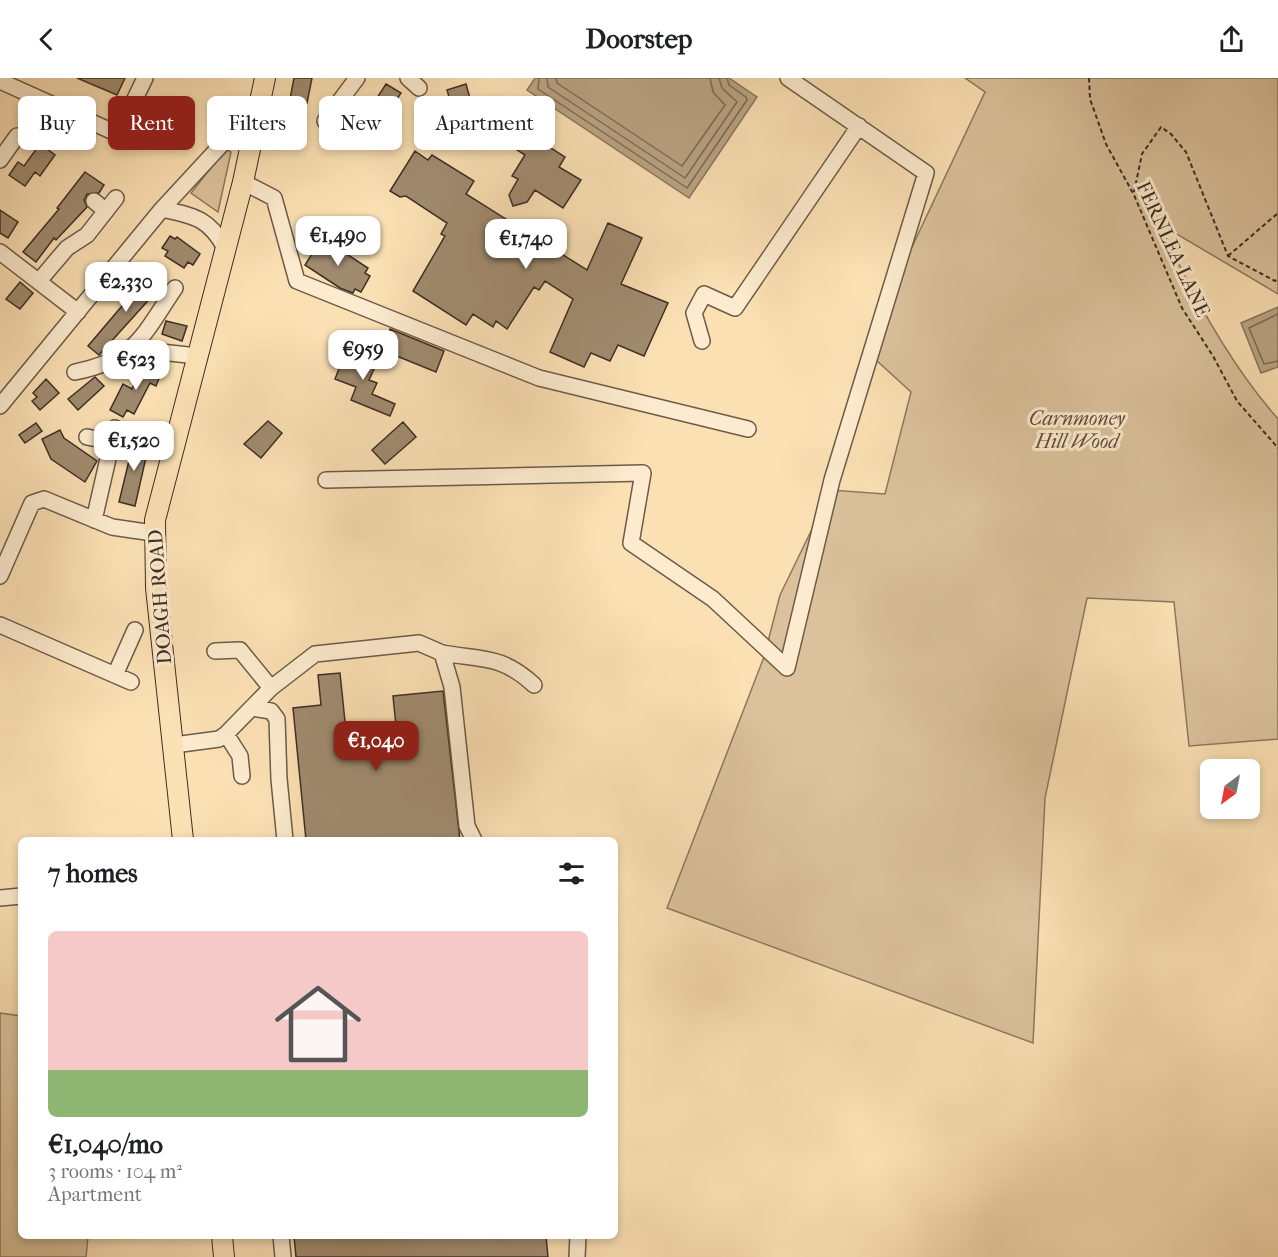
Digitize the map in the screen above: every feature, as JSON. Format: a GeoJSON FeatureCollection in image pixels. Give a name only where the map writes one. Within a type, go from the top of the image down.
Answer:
{"type":"FeatureCollection","features":[{"type":"Feature","properties":{"kind":"main road","name":"DOAGH ROAD"},"geometry":{"type":"LineString","coordinates":[[261,96],[265,78]]}},
{"type":"Feature","properties":{"kind":"main road","name":"DOAGH ROAD"},"geometry":{"type":"LineString","coordinates":[[183,837],[156,588],[153,534],[160,496],[250,150]]}},
{"type":"Feature","properties":{"kind":"main road"},"geometry":{"type":"LineString","coordinates":[[222,1239],[224,1257]]}},
{"type":"Feature","properties":{"kind":"street"},"geometry":{"type":"LineString","coordinates":[[0,81],[118,134],[146,78]]}},
{"type":"Feature","properties":{"kind":"street"},"geometry":{"type":"LineString","coordinates":[[344,96],[357,78]]}},
{"type":"Feature","properties":{"kind":"street"},"geometry":{"type":"LineString","coordinates":[[326,480],[643,473],[631,543],[713,599],[787,668],[832,480],[926,173],[788,78]]}},
{"type":"Feature","properties":{"kind":"street"},"geometry":{"type":"LineString","coordinates":[[702,341],[694,313],[705,294],[735,308],[858,126]]}},
{"type":"Feature","properties":{"kind":"street"},"geometry":{"type":"LineString","coordinates":[[0,160],[17,136]]}},
{"type":"Feature","properties":{"kind":"street"},"geometry":{"type":"LineString","coordinates":[[0,406],[162,209],[217,150]]}},
{"type":"Feature","properties":{"kind":"street"},"geometry":{"type":"LineString","coordinates":[[243,182],[274,198],[297,281],[539,378],[748,429]]}},
{"type":"Feature","properties":{"kind":"street"},"geometry":{"type":"LineString","coordinates":[[39,281],[67,248],[87,235],[100,206],[116,198]]}},
{"type":"Feature","properties":{"kind":"street"},"geometry":{"type":"LineString","coordinates":[[162,209],[189,214],[208,224],[225,248]]}},
{"type":"Feature","properties":{"kind":"street"},"geometry":{"type":"LineString","coordinates":[[0,252],[78,312]]}},
{"type":"Feature","properties":{"kind":"street"},"geometry":{"type":"LineString","coordinates":[[75,372],[99,368],[134,349],[175,288]]}},
{"type":"Feature","properties":{"kind":"street"},"geometry":{"type":"LineString","coordinates":[[134,349],[197,356]]}},
{"type":"Feature","properties":{"kind":"street"},"geometry":{"type":"LineString","coordinates":[[87,437],[114,435],[94,520]]}},
{"type":"Feature","properties":{"kind":"street"},"geometry":{"type":"LineString","coordinates":[[0,576],[32,503],[36,500],[44,499],[112,527],[153,534]]}},
{"type":"Feature","properties":{"kind":"street"},"geometry":{"type":"LineString","coordinates":[[0,625],[131,682]]}},
{"type":"Feature","properties":{"kind":"street"},"geometry":{"type":"LineString","coordinates":[[115,675],[135,630]]}},
{"type":"Feature","properties":{"kind":"street"},"geometry":{"type":"LineString","coordinates":[[174,745],[219,739],[271,688],[315,654],[419,643],[442,653],[501,661],[519,670],[534,685]]}},
{"type":"Feature","properties":{"kind":"street"},"geometry":{"type":"LineString","coordinates":[[215,651],[240,650],[271,688]]}},
{"type":"Feature","properties":{"kind":"street"},"geometry":{"type":"LineString","coordinates":[[442,653],[452,687],[467,826],[472,837]]}},
{"type":"Feature","properties":{"kind":"street"},"geometry":{"type":"LineString","coordinates":[[252,708],[271,711],[277,720],[279,779],[285,837]]}},
{"type":"Feature","properties":{"kind":"street"},"geometry":{"type":"LineString","coordinates":[[226,734],[240,756],[242,776]]}},
{"type":"Feature","properties":{"kind":"street"},"geometry":{"type":"LineString","coordinates":[[0,898],[18,896]]}},
{"type":"Feature","properties":{"kind":"street"},"geometry":{"type":"LineString","coordinates":[[280,1239],[283,1257]]}},
{"type":"Feature","properties":{"kind":"street"},"geometry":{"type":"LineString","coordinates":[[577,1257],[578,1239]]}},
{"type":"Feature","properties":{"kind":"path","name":"FERNLEA LANE"},"geometry":{"type":"LineString","coordinates":[[1089,78],[1090,99],[1106,144],[1134,195],[1182,308],[1213,356],[1237,400],[1278,448]]}},
{"type":"Feature","properties":{"kind":"path"},"geometry":{"type":"LineString","coordinates":[[1134,195],[1134,182],[1142,154],[1161,128],[1171,134],[1186,152],[1228,256],[1260,275],[1275,281],[1278,278]]}},
{"type":"Feature","properties":{"kind":"path"},"geometry":{"type":"LineString","coordinates":[[1228,256],[1278,213]]}},
{"type":"Feature","properties":{"kind":"green space","name":"Carnmoney Hill Wood"},"geometry":{"type":"Polygon","coordinates":[[[965,78],[1278,78],[1278,294],[1160,224],[1184,276],[1212,326],[1243,374],[1278,419],[1278,739],[1189,746],[1174,602],[1087,598],[1045,798],[1033,1043],[667,908],[764,657],[780,595],[831,490],[885,494],[911,392],[864,349],[985,92],[965,78]]]}},
{"type":"Feature","properties":{"kind":"green space"},"geometry":{"type":"Polygon","coordinates":[[[225,150],[231,152],[218,212],[191,193],[225,150]]]}},
{"type":"Feature","properties":{"kind":"green space"},"geometry":{"type":"Polygon","coordinates":[[[0,1013],[18,1016],[18,1239],[88,1239],[86,1257],[0,1257],[0,1013]]]}},
{"type":"Feature","properties":{"kind":"water"},"geometry":{"type":"Polygon","coordinates":[[[535,78],[729,78],[757,97],[689,198],[555,109],[555,96],[536,96],[527,90],[535,78]]]}},
{"type":"Feature","properties":{"kind":"water"},"geometry":{"type":"Polygon","coordinates":[[[1278,307],[1278,367],[1261,373],[1241,323],[1278,307]]]}},
{"type":"Feature","properties":{"kind":"building"},"geometry":{"type":"Polygon","coordinates":[[[77,78],[125,78],[117,95],[77,78]]]}},
{"type":"Feature","properties":{"kind":"building"},"geometry":{"type":"Polygon","coordinates":[[[294,78],[312,78],[307,103],[307,96],[291,96],[294,78]]]}},
{"type":"Feature","properties":{"kind":"building"},"geometry":{"type":"Polygon","coordinates":[[[386,84],[401,93],[399,96],[378,96],[386,84]]]}},
{"type":"Feature","properties":{"kind":"building"},"geometry":{"type":"Polygon","coordinates":[[[466,84],[469,96],[449,96],[447,90],[466,84]]]}},
{"type":"Feature","properties":{"kind":"building"},"geometry":{"type":"Polygon","coordinates":[[[36,150],[48,150],[55,155],[40,176],[35,172],[25,186],[9,175],[18,162],[24,166],[36,150]]]}},
{"type":"Feature","properties":{"kind":"building"},"geometry":{"type":"Polygon","coordinates":[[[517,150],[554,150],[565,157],[559,167],[581,180],[563,208],[535,190],[527,202],[513,206],[509,195],[518,179],[512,176],[525,155],[517,150]]]}},
{"type":"Feature","properties":{"kind":"building"},"geometry":{"type":"Polygon","coordinates":[[[415,151],[428,160],[432,155],[474,181],[466,194],[587,270],[608,223],[642,238],[621,284],[668,303],[644,356],[618,345],[610,361],[591,353],[584,367],[550,352],[573,299],[545,281],[539,290],[534,287],[507,329],[496,321],[493,327],[473,314],[466,325],[413,291],[445,236],[441,234],[447,223],[406,196],[400,197],[390,191],[415,151]]]}},
{"type":"Feature","properties":{"kind":"building"},"geometry":{"type":"Polygon","coordinates":[[[85,172],[104,185],[99,193],[87,194],[84,200],[87,207],[56,240],[54,238],[36,262],[23,252],[59,209],[57,208],[85,172]]]}},
{"type":"Feature","properties":{"kind":"building"},"geometry":{"type":"Polygon","coordinates":[[[0,210],[18,222],[8,238],[0,233],[0,210]]]}},
{"type":"Feature","properties":{"kind":"building"},"geometry":{"type":"Polygon","coordinates":[[[170,236],[175,239],[177,237],[200,254],[193,265],[188,262],[184,268],[165,256],[168,251],[162,248],[170,236]]]}},
{"type":"Feature","properties":{"kind":"building"},"geometry":{"type":"Polygon","coordinates":[[[322,238],[368,268],[365,273],[370,276],[361,292],[355,289],[353,293],[340,288],[305,265],[322,238]]]}},
{"type":"Feature","properties":{"kind":"building"},"geometry":{"type":"Polygon","coordinates":[[[150,273],[163,284],[99,355],[88,346],[150,273]]]}},
{"type":"Feature","properties":{"kind":"building"},"geometry":{"type":"Polygon","coordinates":[[[20,282],[33,293],[20,309],[6,299],[20,282]]]}},
{"type":"Feature","properties":{"kind":"building"},"geometry":{"type":"Polygon","coordinates":[[[166,321],[187,326],[182,341],[162,334],[166,321]]]}},
{"type":"Feature","properties":{"kind":"building"},"geometry":{"type":"Polygon","coordinates":[[[390,329],[444,351],[436,372],[382,350],[390,329]]]}},
{"type":"Feature","properties":{"kind":"building"},"geometry":{"type":"Polygon","coordinates":[[[359,347],[380,356],[369,380],[377,383],[372,394],[395,404],[390,416],[351,400],[356,387],[335,379],[344,356],[354,360],[359,347]]]}},
{"type":"Feature","properties":{"kind":"building"},"geometry":{"type":"Polygon","coordinates":[[[143,363],[162,371],[156,386],[150,383],[134,414],[127,410],[123,417],[110,410],[123,384],[132,389],[143,363]]]}},
{"type":"Feature","properties":{"kind":"building"},"geometry":{"type":"Polygon","coordinates":[[[95,377],[104,386],[78,410],[68,399],[95,377]]]}},
{"type":"Feature","properties":{"kind":"building"},"geometry":{"type":"Polygon","coordinates":[[[46,379],[59,393],[40,410],[32,401],[37,397],[33,393],[46,379]]]}},
{"type":"Feature","properties":{"kind":"building"},"geometry":{"type":"Polygon","coordinates":[[[268,421],[282,433],[261,458],[244,444],[268,421]]]}},
{"type":"Feature","properties":{"kind":"building"},"geometry":{"type":"Polygon","coordinates":[[[403,422],[416,437],[385,464],[372,450],[403,422]]]}},
{"type":"Feature","properties":{"kind":"building"},"geometry":{"type":"Polygon","coordinates":[[[36,423],[42,431],[25,443],[19,435],[36,423]]]}},
{"type":"Feature","properties":{"kind":"building"},"geometry":{"type":"Polygon","coordinates":[[[60,430],[64,438],[97,461],[85,482],[51,459],[42,439],[60,430]]]}},
{"type":"Feature","properties":{"kind":"building"},"geometry":{"type":"Polygon","coordinates":[[[137,438],[147,440],[146,443],[149,444],[135,506],[119,502],[134,440],[137,438]]]}},
{"type":"Feature","properties":{"kind":"building"},"geometry":{"type":"Polygon","coordinates":[[[340,673],[347,741],[397,736],[393,696],[443,691],[460,837],[306,837],[293,708],[321,705],[318,675],[340,673]]]}},
{"type":"Feature","properties":{"kind":"building"},"geometry":{"type":"Polygon","coordinates":[[[294,1239],[546,1239],[548,1257],[296,1257],[294,1239]]]}}]}
